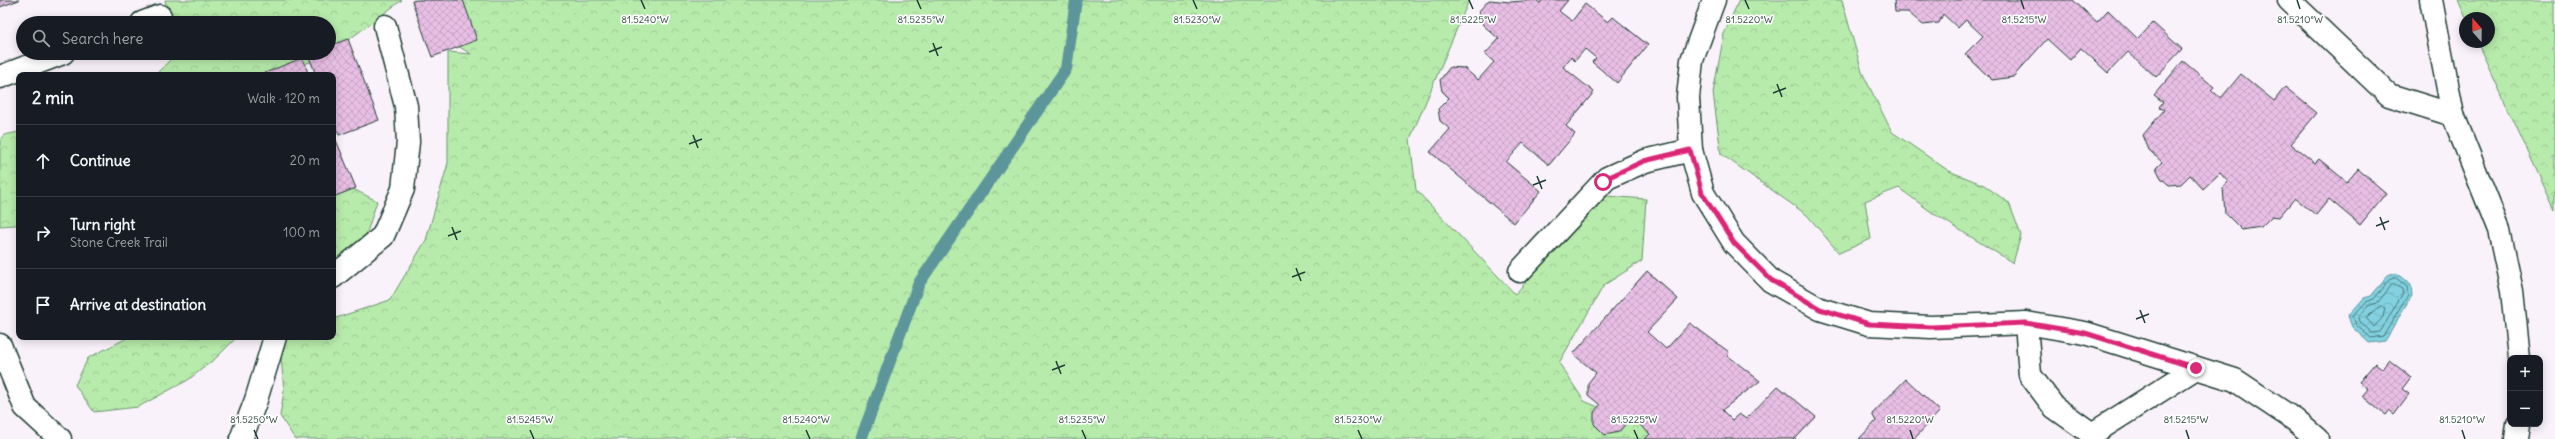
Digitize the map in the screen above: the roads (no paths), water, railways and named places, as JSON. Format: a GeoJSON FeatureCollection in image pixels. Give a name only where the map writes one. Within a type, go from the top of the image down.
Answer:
{"type":"FeatureCollection","features":[{"type":"Feature","properties":{"kind":"street"},"geometry":{"type":"LineString","coordinates":[[1714,0],[1692,60],[1688,97],[1690,150],[1702,193],[1734,243],[1771,280],[1820,309],[1869,324],[1931,327],[2026,323],[2085,333],[2235,380],[2295,420],[2317,439]]}},
{"type":"Feature","properties":{"kind":"street"},"geometry":{"type":"LineString","coordinates":[[2289,0],[2389,95],[2453,115]]}},
{"type":"Feature","properties":{"kind":"street"},"geometry":{"type":"LineString","coordinates":[[2431,0],[2453,115],[2499,230],[2512,291],[2519,355]]}},
{"type":"Feature","properties":{"kind":"street"},"geometry":{"type":"LineString","coordinates":[[336,275],[383,236],[403,189],[408,142],[406,106],[385,26]]}},
{"type":"Feature","properties":{"kind":"street"},"geometry":{"type":"LineString","coordinates":[[0,77],[45,60]]}},
{"type":"Feature","properties":{"kind":"street"},"geometry":{"type":"LineString","coordinates":[[1520,271],[1607,178],[1644,161],[1690,150]]}},
{"type":"Feature","properties":{"kind":"street"},"geometry":{"type":"LineString","coordinates":[[2026,323],[2030,375],[2054,407],[2092,434],[2196,368]]}},
{"type":"Feature","properties":{"kind":"street"},"geometry":{"type":"LineString","coordinates":[[241,439],[256,400],[274,340]]}},
{"type":"Feature","properties":{"kind":"street"},"geometry":{"type":"LineString","coordinates":[[0,345],[8,387],[25,407],[60,439]]}},
{"type":"Feature","properties":{"kind":"street"},"geometry":{"type":"LineString","coordinates":[[2516,439],[2518,427]]}},
{"type":"Feature","properties":{"kind":"water"},"geometry":{"type":"Polygon","coordinates":[[[2396,273],[2411,285],[2412,296],[2385,341],[2369,343],[2352,327],[2348,316],[2364,298],[2371,296],[2388,276],[2396,273]]]}},
{"type":"Feature","properties":{"kind":"waterway"},"geometry":{"type":"LineString","coordinates":[[861,439],[919,283],[1066,69],[1076,0]]}}]}
